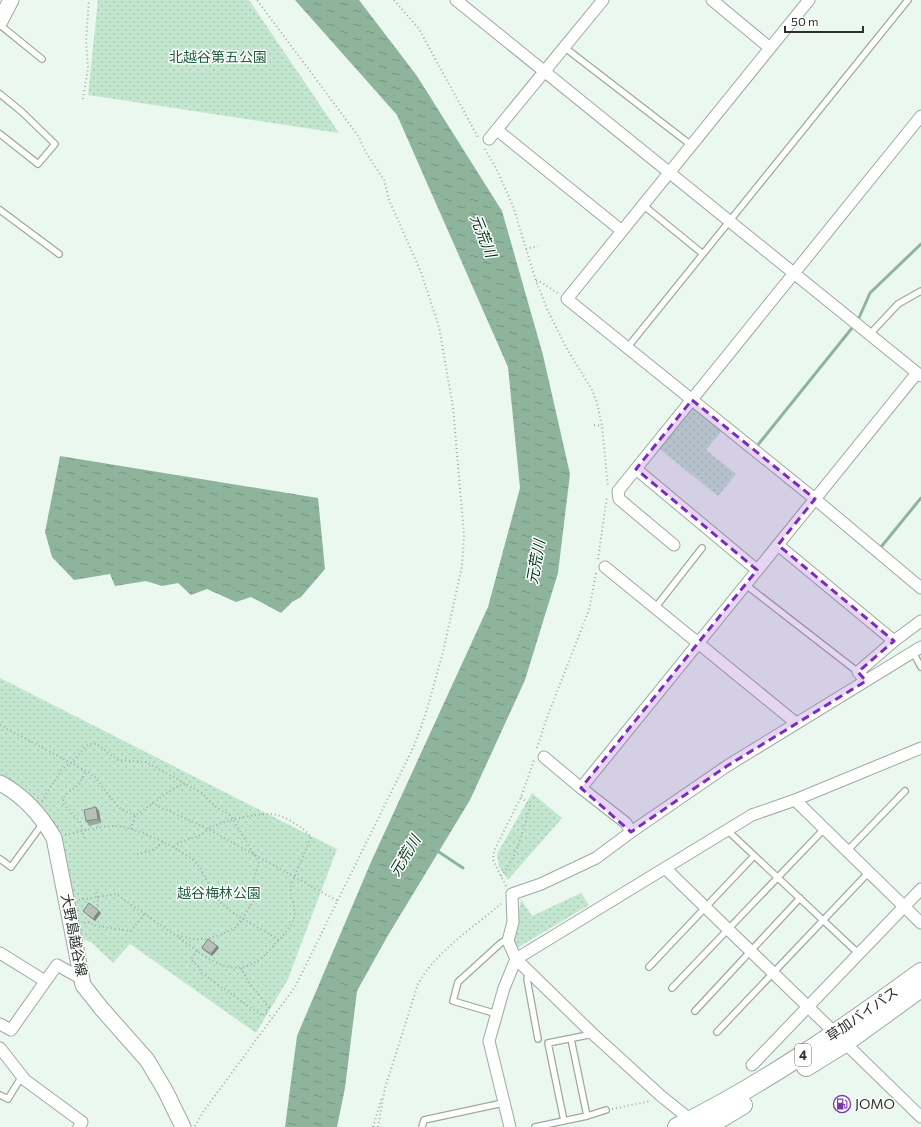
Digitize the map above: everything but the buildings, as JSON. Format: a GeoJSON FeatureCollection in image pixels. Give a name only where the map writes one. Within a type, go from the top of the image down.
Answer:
{"type":"FeatureCollection","features":[{"type":"Feature","properties":{"kind":"highway","name":"草加バイパス"},"geometry":{"type":"LineString","coordinates":[[841,1038],[921,972]]}},
{"type":"Feature","properties":{"kind":"highway","name":"草加バイパス"},"geometry":{"type":"LineString","coordinates":[[692,1125],[759,1083],[841,1038],[921,988]]}},
{"type":"Feature","properties":{"kind":"main road"},"geometry":{"type":"LineString","coordinates":[[1,20],[11,0]]}},
{"type":"Feature","properties":{"kind":"main road","name":"大野島越谷線"},"geometry":{"type":"LineString","coordinates":[[0,783],[26,802],[44,821],[54,838],[59,856],[82,979],[89,994],[147,1060],[185,1126]]}},
{"type":"Feature","properties":{"kind":"street"},"geometry":{"type":"LineString","coordinates":[[456,0],[919,374],[757,570],[581,788]]}},
{"type":"Feature","properties":{"kind":"street"},"geometry":{"type":"LineString","coordinates":[[489,139],[603,0]]}},
{"type":"Feature","properties":{"kind":"street"},"geometry":{"type":"LineString","coordinates":[[712,0],[770,48]]}},
{"type":"Feature","properties":{"kind":"street"},"geometry":{"type":"LineString","coordinates":[[809,0],[567,300],[815,500],[921,588]]}},
{"type":"Feature","properties":{"kind":"street"},"geometry":{"type":"LineString","coordinates":[[674,545],[619,499],[618,491],[921,116]]}},
{"type":"Feature","properties":{"kind":"street"},"geometry":{"type":"LineString","coordinates":[[497,130],[622,231]]}},
{"type":"Feature","properties":{"kind":"street"},"geometry":{"type":"LineString","coordinates":[[636,469],[757,570]]}},
{"type":"Feature","properties":{"kind":"street"},"geometry":{"type":"LineString","coordinates":[[778,545],[894,641]]}},
{"type":"Feature","properties":{"kind":"street"},"geometry":{"type":"LineString","coordinates":[[606,567],[796,722]]}},
{"type":"Feature","properties":{"kind":"street"},"geometry":{"type":"LineString","coordinates":[[866,681],[858,672],[894,641],[921,621]]}},
{"type":"Feature","properties":{"kind":"street"},"geometry":{"type":"LineString","coordinates":[[692,1125],[593,1034],[516,959],[508,941],[513,922],[512,894],[542,884],[596,858],[727,766],[796,722],[917,650]]}},
{"type":"Feature","properties":{"kind":"street"},"geometry":{"type":"LineString","coordinates":[[510,1127],[489,1041],[504,988],[516,959],[666,869],[752,815],[795,800],[921,748]]}},
{"type":"Feature","properties":{"kind":"street"},"geometry":{"type":"LineString","coordinates":[[544,757],[626,824],[631,832]]}},
{"type":"Feature","properties":{"kind":"street"},"geometry":{"type":"LineString","coordinates":[[795,800],[921,923]]}},
{"type":"Feature","properties":{"kind":"street"},"geometry":{"type":"LineString","coordinates":[[666,869],[921,1117]]}},
{"type":"Feature","properties":{"kind":"street"},"geometry":{"type":"LineString","coordinates":[[752,1066],[921,889]]}},
{"type":"Feature","properties":{"kind":"street"},"geometry":{"type":"LineString","coordinates":[[0,954],[45,981]]}},
{"type":"Feature","properties":{"kind":"street"},"geometry":{"type":"LineString","coordinates":[[0,1024],[11,1030],[57,965],[82,979]]}},
{"type":"Feature","properties":{"kind":"street"},"geometry":{"type":"LineString","coordinates":[[0,1048],[22,1076],[82,1122],[78,1127]]}},
{"type":"Feature","properties":{"kind":"lane"},"geometry":{"type":"LineString","coordinates":[[627,348],[908,0]]}},
{"type":"Feature","properties":{"kind":"lane"},"geometry":{"type":"LineString","coordinates":[[1,20],[42,59]]}},
{"type":"Feature","properties":{"kind":"lane"},"geometry":{"type":"LineString","coordinates":[[564,47],[691,145]]}},
{"type":"Feature","properties":{"kind":"lane"},"geometry":{"type":"LineString","coordinates":[[0,94],[22,112],[54,144],[38,164],[0,134]]}},
{"type":"Feature","properties":{"kind":"lane"},"geometry":{"type":"LineString","coordinates":[[643,205],[703,254]]}},
{"type":"Feature","properties":{"kind":"lane"},"geometry":{"type":"LineString","coordinates":[[0,210],[59,254]]}},
{"type":"Feature","properties":{"kind":"lane"},"geometry":{"type":"LineString","coordinates":[[870,334],[898,304],[921,291]]}},
{"type":"Feature","properties":{"kind":"lane"},"geometry":{"type":"LineString","coordinates":[[655,608],[702,548]]}},
{"type":"Feature","properties":{"kind":"lane"},"geometry":{"type":"LineString","coordinates":[[746,585],[858,672]]}},
{"type":"Feature","properties":{"kind":"lane"},"geometry":{"type":"LineString","coordinates":[[917,650],[921,667]]}},
{"type":"Feature","properties":{"kind":"lane"},"geometry":{"type":"LineString","coordinates":[[847,851],[905,791]]}},
{"type":"Feature","properties":{"kind":"lane"},"geometry":{"type":"LineString","coordinates":[[0,859],[11,867],[44,821]]}},
{"type":"Feature","properties":{"kind":"lane"},"geometry":{"type":"LineString","coordinates":[[672,988],[824,829]]}},
{"type":"Feature","properties":{"kind":"lane"},"geometry":{"type":"LineString","coordinates":[[727,830],[859,954]]}},
{"type":"Feature","properties":{"kind":"lane"},"geometry":{"type":"LineString","coordinates":[[649,966],[754,856]]}},
{"type":"Feature","properties":{"kind":"lane"},"geometry":{"type":"LineString","coordinates":[[717,1032],[869,872]]}},
{"type":"Feature","properties":{"kind":"lane"},"geometry":{"type":"LineString","coordinates":[[695,1011],[800,898]]}},
{"type":"Feature","properties":{"kind":"lane"},"geometry":{"type":"LineString","coordinates":[[497,1014],[453,1001],[458,982],[502,942],[508,941]]}},
{"type":"Feature","properties":{"kind":"lane"},"geometry":{"type":"LineString","coordinates":[[529,971],[527,979],[538,1039]]}},
{"type":"Feature","properties":{"kind":"lane"},"geometry":{"type":"LineString","coordinates":[[564,1121],[548,1044],[593,1034]]}},
{"type":"Feature","properties":{"kind":"lane"},"geometry":{"type":"LineString","coordinates":[[571,1039],[588,1116]]}},
{"type":"Feature","properties":{"kind":"lane"},"geometry":{"type":"LineString","coordinates":[[0,1095],[8,1099],[22,1076]]}},
{"type":"Feature","properties":{"kind":"lane"},"geometry":{"type":"LineString","coordinates":[[422,1127],[424,1120],[503,1103]]}},
{"type":"Feature","properties":{"kind":"lane"},"geometry":{"type":"LineString","coordinates":[[535,1127],[588,1116],[606,1110]]}},
{"type":"Feature","properties":{"kind":"path"},"geometry":{"type":"LineString","coordinates":[[83,99],[88,68],[86,41],[89,0]]}},
{"type":"Feature","properties":{"kind":"path"},"geometry":{"type":"LineString","coordinates":[[185,1126],[203,1112],[295,987],[414,746],[426,713],[443,652],[462,566],[464,535],[454,422],[439,327],[421,272],[389,200],[384,180],[365,151],[359,136],[257,0]]}},
{"type":"Feature","properties":{"kind":"path"},"geometry":{"type":"LineString","coordinates":[[373,1127],[410,1005],[424,973],[439,957],[512,894],[500,876],[493,860],[494,851],[521,797],[546,720],[589,610],[608,492],[608,476],[602,426],[592,390],[566,347],[536,281],[513,206],[496,168],[419,29],[395,0]]}},
{"type":"Feature","properties":{"kind":"path"},"geometry":{"type":"LineString","coordinates":[[526,249],[538,246]]}},
{"type":"Feature","properties":{"kind":"path"},"geometry":{"type":"LineString","coordinates":[[536,281],[541,282],[567,300]]}},
{"type":"Feature","properties":{"kind":"path"},"geometry":{"type":"LineString","coordinates":[[594,424],[602,426]]}},
{"type":"Feature","properties":{"kind":"path"},"geometry":{"type":"LineString","coordinates":[[0,726],[72,762],[96,777],[118,807],[135,816]]}},
{"type":"Feature","properties":{"kind":"path"},"geometry":{"type":"LineString","coordinates":[[41,802],[62,769],[72,762],[86,746],[97,744],[118,760],[146,762],[186,784],[202,793],[234,820],[255,855],[258,863],[254,878],[255,898],[235,928],[220,936],[206,939],[193,939],[175,935]]}},
{"type":"Feature","properties":{"kind":"path"},"geometry":{"type":"LineString","coordinates":[[84,838],[80,822],[64,804],[63,800],[65,795],[79,785],[86,771]]}},
{"type":"Feature","properties":{"kind":"path"},"geometry":{"type":"LineString","coordinates":[[131,829],[135,816],[174,788],[186,784]]}},
{"type":"Feature","properties":{"kind":"path"},"geometry":{"type":"LineString","coordinates":[[500,876],[507,869],[520,840],[530,806],[521,797]]}},
{"type":"Feature","properties":{"kind":"path"},"geometry":{"type":"LineString","coordinates":[[152,803],[208,829],[338,901]]}},
{"type":"Feature","properties":{"kind":"path"},"geometry":{"type":"LineString","coordinates":[[77,901],[116,894],[212,962],[228,967],[241,968],[252,965],[265,956],[293,921],[294,907],[290,893],[291,885],[311,838],[308,832],[277,815],[269,814],[234,820],[208,829],[201,835],[180,841],[174,847]]}},
{"type":"Feature","properties":{"kind":"path"},"geometry":{"type":"LineString","coordinates":[[65,835],[112,826],[131,829],[174,847],[191,857],[199,865],[212,892],[222,904],[279,940]]}},
{"type":"Feature","properties":{"kind":"path"},"geometry":{"type":"LineString","coordinates":[[137,854],[155,849],[163,842]]}},
{"type":"Feature","properties":{"kind":"path"},"geometry":{"type":"LineString","coordinates":[[96,889],[98,906],[96,909]]}},
{"type":"Feature","properties":{"kind":"path"},"geometry":{"type":"LineString","coordinates":[[82,924],[88,922],[97,926],[131,931],[144,913]]}},
{"type":"Feature","properties":{"kind":"path"},"geometry":{"type":"LineString","coordinates":[[197,951],[191,960],[199,966],[201,973],[263,1016],[269,1008],[248,982],[241,968]]}},
{"type":"Feature","properties":{"kind":"path"},"geometry":{"type":"LineString","coordinates":[[265,1012],[273,1018]]}},
{"type":"Feature","properties":{"kind":"path"},"geometry":{"type":"LineString","coordinates":[[378,1127],[385,1088]]}},
{"type":"Feature","properties":{"kind":"path"},"geometry":{"type":"LineString","coordinates":[[606,1110],[650,1101],[661,1096]]}},
{"type":"Feature","properties":{"kind":"highlighted area"},"geometry":{"type":"Polygon","coordinates":[[[692,400],[815,499],[778,545],[894,641],[858,672],[866,681],[727,766],[631,832],[581,788],[757,570],[636,469],[692,400]]]}},
{"type":"Feature","properties":{"kind":"green space","name":"北越谷第五公園"},"geometry":{"type":"Polygon","coordinates":[[[98,0],[249,0],[339,133],[88,95],[98,0]]]}},
{"type":"Feature","properties":{"kind":"green space"},"geometry":{"type":"Polygon","coordinates":[[[692,403],[724,428],[706,450],[736,474],[718,496],[657,447],[692,403]]]}},
{"type":"Feature","properties":{"kind":"green space","name":"越谷梅林公園"},"geometry":{"type":"Polygon","coordinates":[[[0,678],[337,849],[288,979],[256,1033],[130,944],[113,963],[92,943],[81,938],[60,839],[0,777],[0,678]]]}},
{"type":"Feature","properties":{"kind":"green space"},"geometry":{"type":"Polygon","coordinates":[[[532,793],[562,818],[508,880],[499,867],[497,854],[532,793]]]}},
{"type":"Feature","properties":{"kind":"green space"},"geometry":{"type":"Polygon","coordinates":[[[581,893],[589,905],[517,948],[514,942],[521,899],[532,916],[581,893]]]}},
{"type":"Feature","properties":{"kind":"water","name":"元荒川"},"geometry":{"type":"Polygon","coordinates":[[[295,0],[359,0],[417,76],[502,211],[543,355],[570,474],[558,573],[525,680],[470,800],[387,937],[357,991],[345,1088],[337,1127],[285,1127],[297,1036],[371,862],[488,607],[520,488],[508,367],[397,115],[295,0]]]}},
{"type":"Feature","properties":{"kind":"water"},"geometry":{"type":"Polygon","coordinates":[[[60,456],[318,498],[325,569],[301,597],[292,602],[281,613],[251,597],[236,602],[207,589],[191,595],[178,583],[162,586],[146,581],[115,586],[110,574],[74,580],[52,557],[45,532],[60,456]]]}},
{"type":"Feature","properties":{"kind":"waterway"},"geometry":{"type":"LineString","coordinates":[[757,446],[858,320],[870,293],[921,244]]}},
{"type":"Feature","properties":{"kind":"waterway"},"geometry":{"type":"LineString","coordinates":[[881,547],[921,498]]}},
{"type":"Feature","properties":{"kind":"waterway"},"geometry":{"type":"LineString","coordinates":[[436,850],[463,868]]}},
{"type":"Feature","properties":{"kind":"place","name":"JOMO"},"geometry":{"type":"Point","coordinates":[842,1104]}}]}
